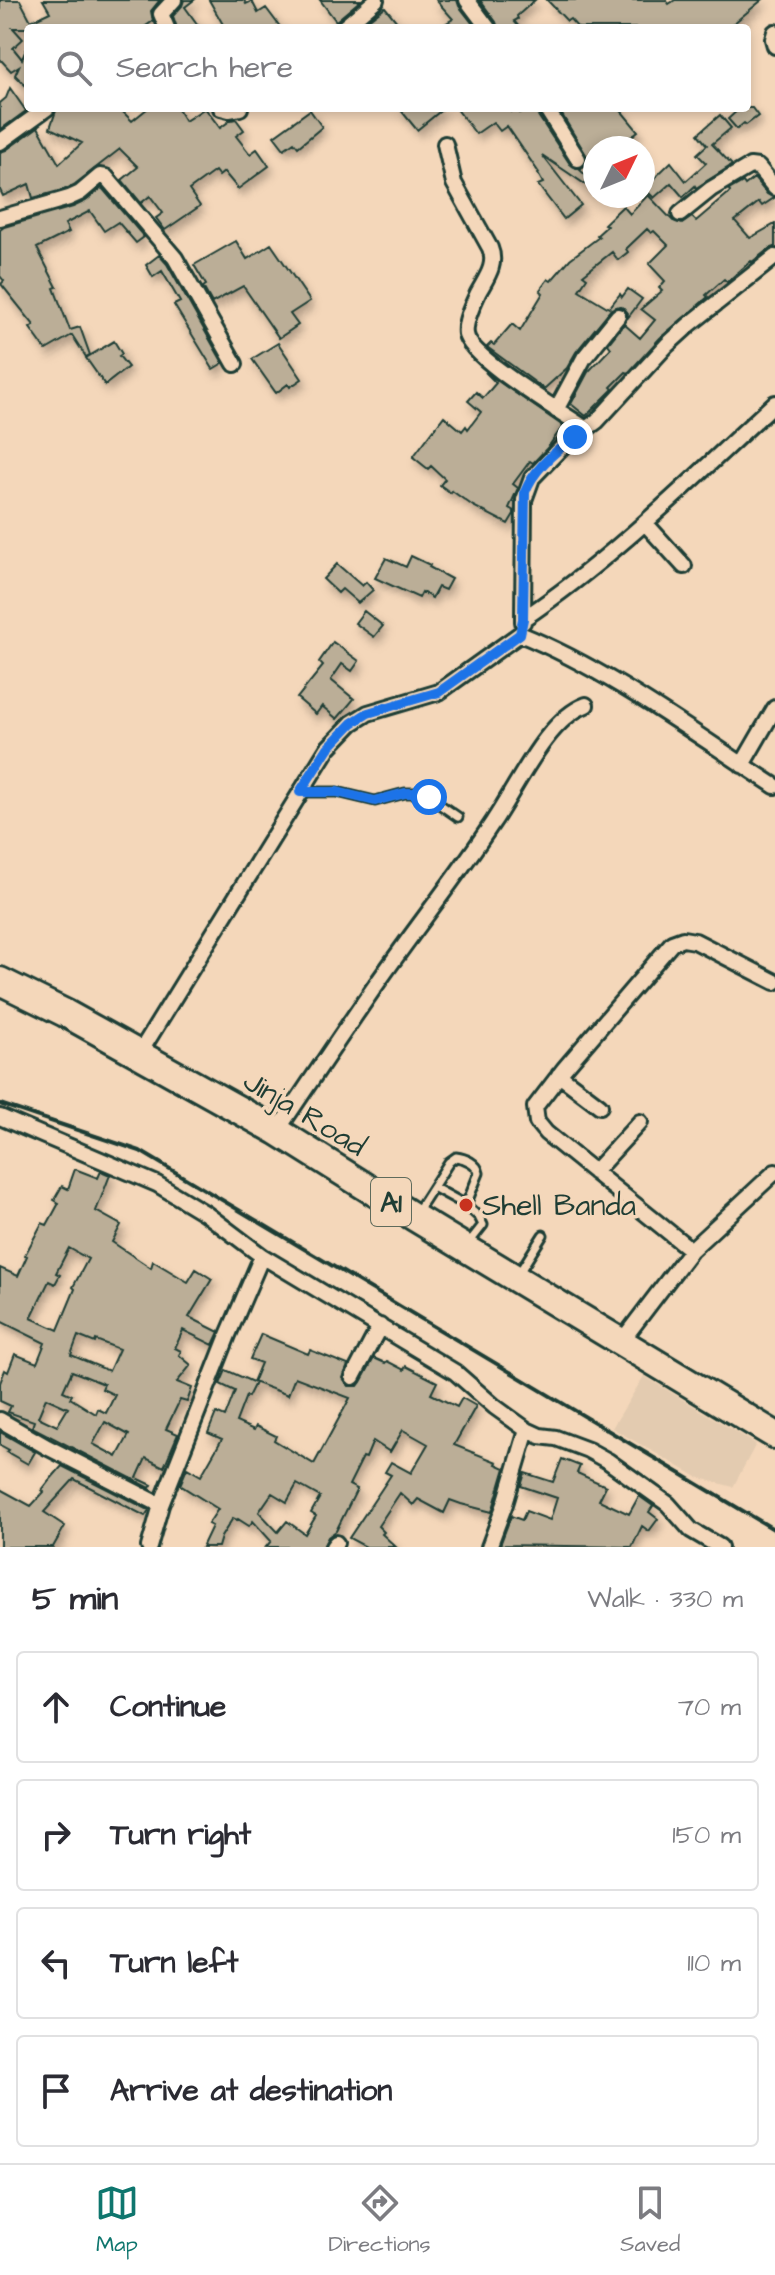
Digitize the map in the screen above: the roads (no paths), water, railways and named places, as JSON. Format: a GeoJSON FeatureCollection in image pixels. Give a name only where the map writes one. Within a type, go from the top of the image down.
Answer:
{"type":"FeatureCollection","features":[{"type":"Feature","properties":{"kind":"highway","name":"Jinja Road"},"geometry":{"type":"LineString","coordinates":[[0,981],[277,1131],[775,1435]]}},
{"type":"Feature","properties":{"kind":"street"},"geometry":{"type":"LineString","coordinates":[[161,24],[162,11],[174,0]]}},
{"type":"Feature","properties":{"kind":"street"},"geometry":{"type":"LineString","coordinates":[[348,24],[376,0]]}},
{"type":"Feature","properties":{"kind":"street"},"geometry":{"type":"LineString","coordinates":[[467,0],[485,24]]}},
{"type":"Feature","properties":{"kind":"street"},"geometry":{"type":"LineString","coordinates":[[775,32],[775,46]]}},
{"type":"Feature","properties":{"kind":"street"},"geometry":{"type":"LineString","coordinates":[[0,142],[41,112]]}},
{"type":"Feature","properties":{"kind":"street"},"geometry":{"type":"LineString","coordinates":[[549,112],[578,159]]}},
{"type":"Feature","properties":{"kind":"street"},"geometry":{"type":"LineString","coordinates":[[445,144],[454,183],[494,259],[468,320],[466,337],[486,359],[521,387],[586,429]]}},
{"type":"Feature","properties":{"kind":"street"},"geometry":{"type":"LineString","coordinates":[[680,214],[711,189],[750,166],[758,167],[775,188]]}},
{"type":"Feature","properties":{"kind":"street"},"geometry":{"type":"LineString","coordinates":[[0,218],[69,198],[100,176],[106,177],[175,258],[235,364]]}},
{"type":"Feature","properties":{"kind":"street"},"geometry":{"type":"LineString","coordinates":[[139,1054],[328,748],[352,723],[368,713],[439,692],[520,634],[523,619],[525,492],[532,478],[563,446],[622,397],[667,345],[775,257]]}},
{"type":"Feature","properties":{"kind":"street"},"geometry":{"type":"LineString","coordinates":[[556,410],[584,358],[618,316]]}},
{"type":"Feature","properties":{"kind":"street"},"geometry":{"type":"LineString","coordinates":[[523,619],[593,569],[646,524],[775,403]]}},
{"type":"Feature","properties":{"kind":"street"},"geometry":{"type":"LineString","coordinates":[[646,524],[684,566]]}},
{"type":"Feature","properties":{"kind":"street"},"geometry":{"type":"LineString","coordinates":[[520,634],[607,678],[775,786]]}},
{"type":"Feature","properties":{"kind":"street"},"geometry":{"type":"LineString","coordinates":[[277,1131],[369,994],[494,821],[536,753],[565,717],[586,705]]}},
{"type":"Feature","properties":{"kind":"street"},"geometry":{"type":"LineString","coordinates":[[742,765],[775,708]]}},
{"type":"Feature","properties":{"kind":"street"},"geometry":{"type":"LineString","coordinates":[[691,1250],[546,1133],[537,1122],[535,1107],[672,943],[683,939],[695,941],[775,982]]}},
{"type":"Feature","properties":{"kind":"street"},"geometry":{"type":"LineString","coordinates":[[559,1075],[600,1106]]}},
{"type":"Feature","properties":{"kind":"street"},"geometry":{"type":"LineString","coordinates":[[0,1117],[169,1190],[262,1256],[455,1372],[527,1430],[577,1446],[608,1461],[668,1504],[691,1530],[720,1547]]}},
{"type":"Feature","properties":{"kind":"street"},"geometry":{"type":"LineString","coordinates":[[594,1172],[640,1122]]}},
{"type":"Feature","properties":{"kind":"street"},"geometry":{"type":"LineString","coordinates":[[621,1342],[691,1250],[775,1172]]}},
{"type":"Feature","properties":{"kind":"street"},"geometry":{"type":"LineString","coordinates":[[149,1547],[161,1505],[262,1256]]}},
{"type":"Feature","properties":{"kind":"street"},"geometry":{"type":"LineString","coordinates":[[353,1377],[380,1326]]}},
{"type":"Feature","properties":{"kind":"street"},"geometry":{"type":"LineString","coordinates":[[0,1420],[161,1505]]}},
{"type":"Feature","properties":{"kind":"street"},"geometry":{"type":"LineString","coordinates":[[489,1547],[527,1430]]}},
{"type":"Feature","properties":{"kind":"lane"},"geometry":{"type":"LineString","coordinates":[[300,792],[337,792],[375,801],[418,793],[458,817]]}},
{"type":"Feature","properties":{"kind":"lane"},"geometry":{"type":"LineString","coordinates":[[414,1217],[449,1162],[456,1157],[476,1166],[479,1173],[466,1205]]}},
{"type":"Feature","properties":{"kind":"lane"},"geometry":{"type":"LineString","coordinates":[[433,1187],[466,1205],[479,1217],[483,1225],[465,1248]]}},
{"type":"Feature","properties":{"kind":"lane"},"geometry":{"type":"LineString","coordinates":[[516,1278],[543,1235]]}},
{"type":"Feature","properties":{"kind":"railway"},"geometry":{"type":"LineString","coordinates":[[0,1104],[140,1151],[775,1530]]}},
{"type":"Feature","properties":{"kind":"place","name":"Shell Banda"},"geometry":{"type":"Point","coordinates":[466,1205]}}]}
